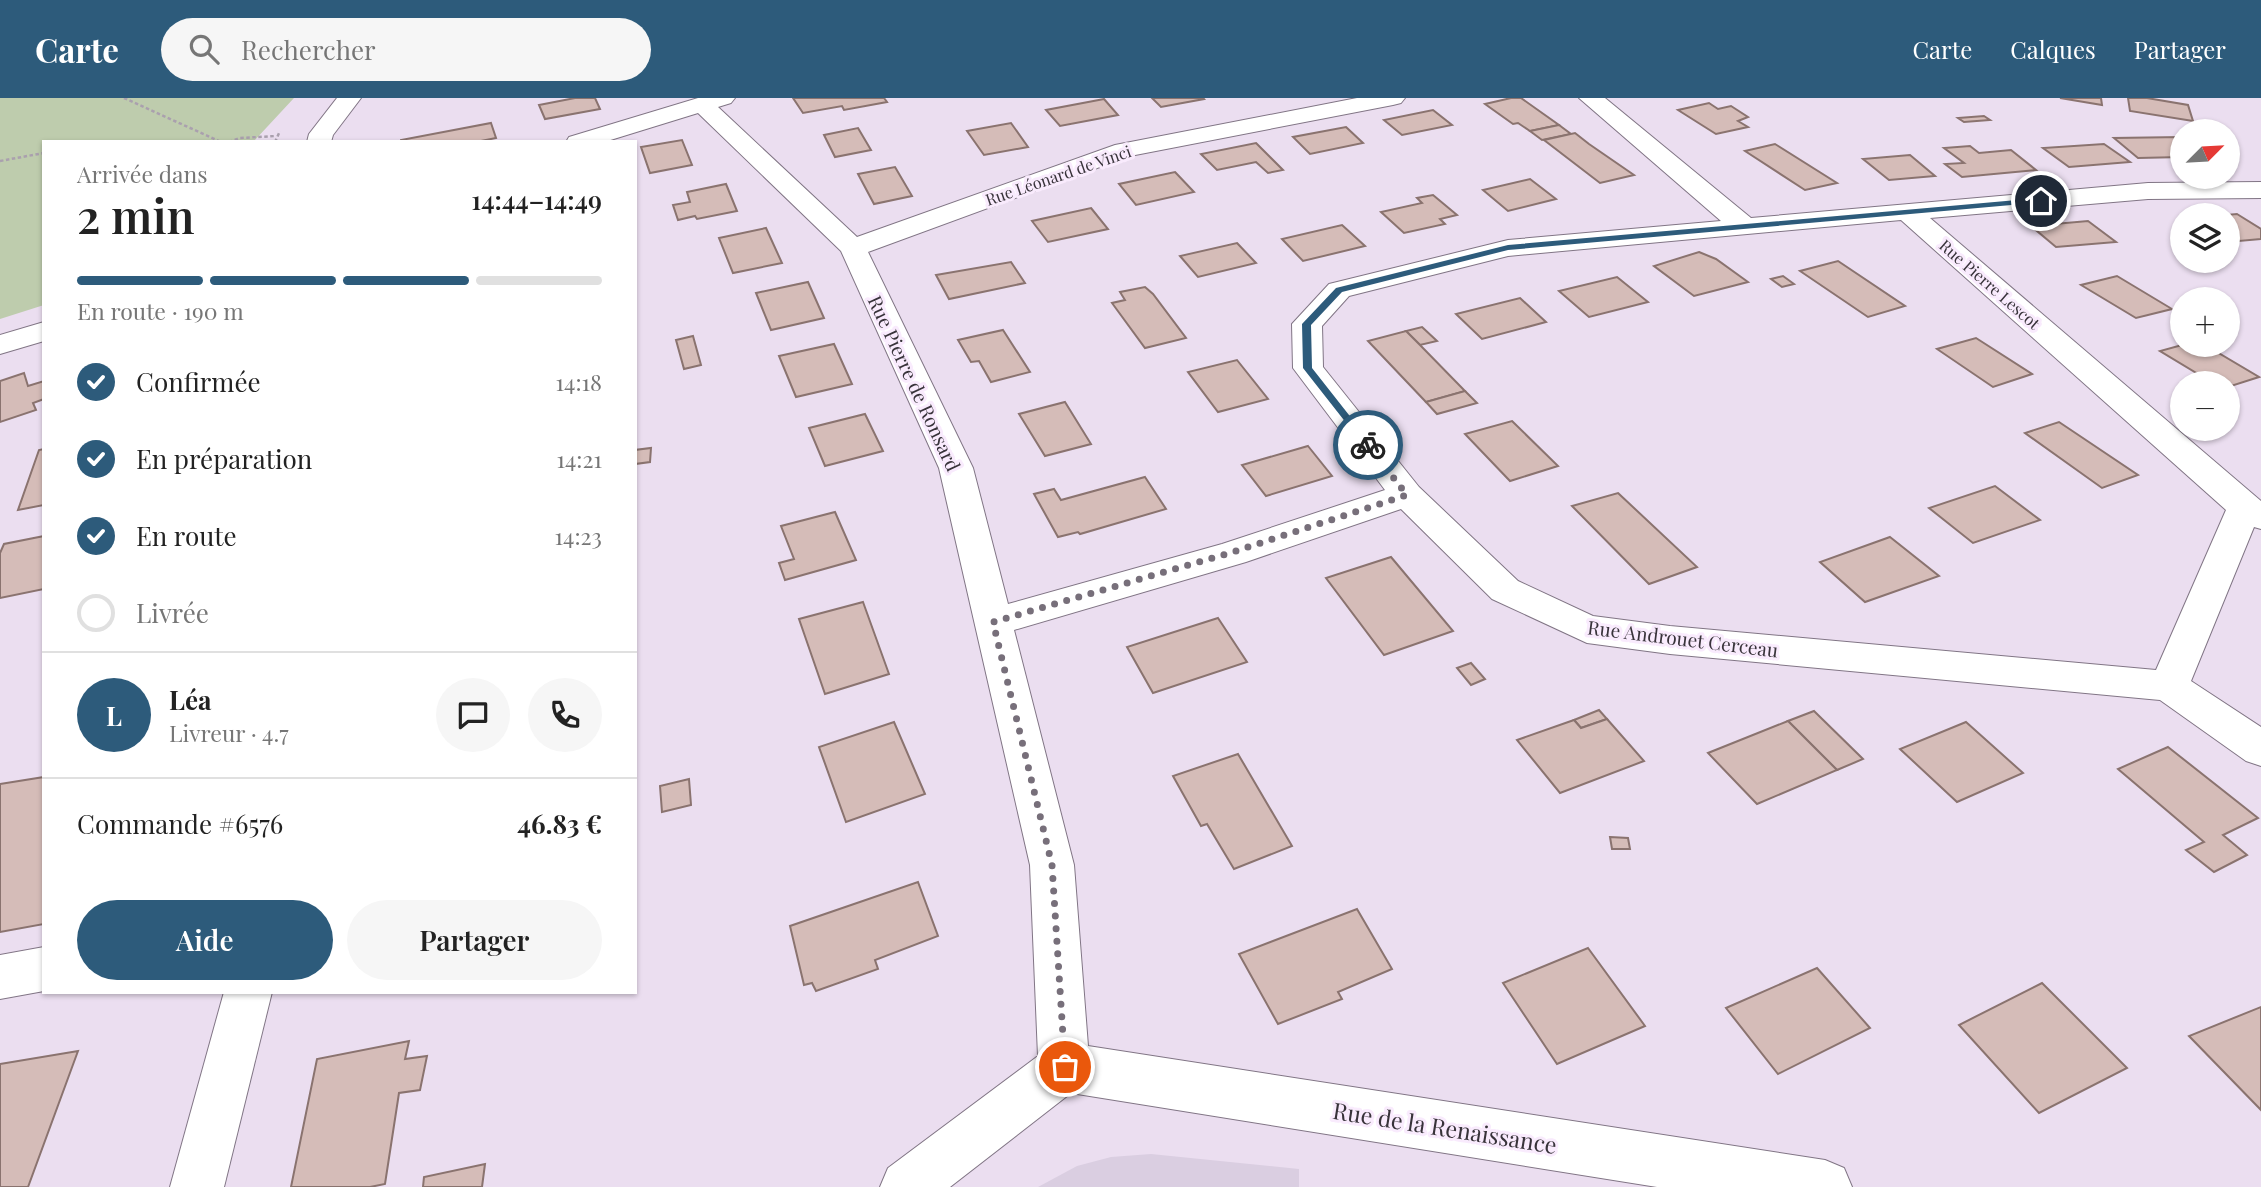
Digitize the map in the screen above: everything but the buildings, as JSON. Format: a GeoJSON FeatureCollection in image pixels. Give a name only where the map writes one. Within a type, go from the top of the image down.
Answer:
{"type":"FeatureCollection","features":[{"type":"Feature","properties":{"kind":"street"},"geometry":{"type":"LineString","coordinates":[[320,140],[321,134],[349,98]]}},
{"type":"Feature","properties":{"kind":"street","name":"Rue Léonard de Vinci"},"geometry":{"type":"LineString","coordinates":[[853,248],[1124,149],[1392,98]]}},
{"type":"Feature","properties":{"kind":"street"},"geometry":{"type":"LineString","coordinates":[[1591,98],[1745,227]]}},
{"type":"Feature","properties":{"kind":"street"},"geometry":{"type":"LineString","coordinates":[[585,140],[712,101]]}},
{"type":"Feature","properties":{"kind":"street","name":"Rue Pierre de Ronsard"},"geometry":{"type":"LineString","coordinates":[[712,101],[853,248],[956,468],[1052,865],[1065,1067]]}},
{"type":"Feature","properties":{"kind":"street","name":"Rue Pierre Lescot"},"geometry":{"type":"LineString","coordinates":[[1907,212],[2148,191],[2261,190]]}},
{"type":"Feature","properties":{"kind":"street","name":"Rue Androuet Cerceau"},"geometry":{"type":"LineString","coordinates":[[1907,212],[1508,247],[1339,290],[1307,324],[1308,368],[1407,495],[1505,590],[1587,629],[1670,640],[2169,686]]}},
{"type":"Feature","properties":{"kind":"street","name":"Rue Pierre Lescot"},"geometry":{"type":"LineString","coordinates":[[1907,212],[2253,512]]}},
{"type":"Feature","properties":{"kind":"street"},"geometry":{"type":"LineString","coordinates":[[0,345],[42,332]]}},
{"type":"Feature","properties":{"kind":"street"},"geometry":{"type":"LineString","coordinates":[[993,622],[1233,552],[1407,495]]}},
{"type":"Feature","properties":{"kind":"street"},"geometry":{"type":"LineString","coordinates":[[2253,512],[2169,686],[2261,749]]}},
{"type":"Feature","properties":{"kind":"street"},"geometry":{"type":"LineString","coordinates":[[0,977],[42,969]]}},
{"type":"Feature","properties":{"kind":"street"},"geometry":{"type":"LineString","coordinates":[[197,1187],[247,994]]}},
{"type":"Feature","properties":{"kind":"street"},"geometry":{"type":"LineString","coordinates":[[907,1187],[1065,1067]]}},
{"type":"Feature","properties":{"kind":"street","name":"Rue de la Renaissance"},"geometry":{"type":"LineString","coordinates":[[1065,1067],[1652,1173],[1825,1187]]}},
{"type":"Feature","properties":{"kind":"path"},"geometry":{"type":"LineString","coordinates":[[124,98],[217,140]]}},
{"type":"Feature","properties":{"kind":"path"},"geometry":{"type":"LineString","coordinates":[[234,140],[276,136],[275,140]]}},
{"type":"Feature","properties":{"kind":"path"},"geometry":{"type":"LineString","coordinates":[[0,161],[42,153]]}},
{"type":"Feature","properties":{"kind":"shaded area"},"geometry":{"type":"Polygon","coordinates":[[[1151,1154],[1299,1169],[1299,1187],[1038,1187],[1077,1166],[1111,1157],[1151,1154]]]}},
{"type":"Feature","properties":{"kind":"green space"},"geometry":{"type":"Polygon","coordinates":[[[0,98],[294,98],[255,140],[42,140],[42,306],[0,319],[0,98]]]}},
{"type":"Feature","properties":{"kind":"way so far"},"geometry":{"type":"LineString","coordinates":[[1065,1067],[1052,865],[993,622],[1233,552],[1407,495],[1368,445]]}},
{"type":"Feature","properties":{"kind":"route"},"geometry":{"type":"LineString","coordinates":[[1368,445],[1308,368],[1307,324],[1339,290],[1508,247],[2041,201]]}}]}
